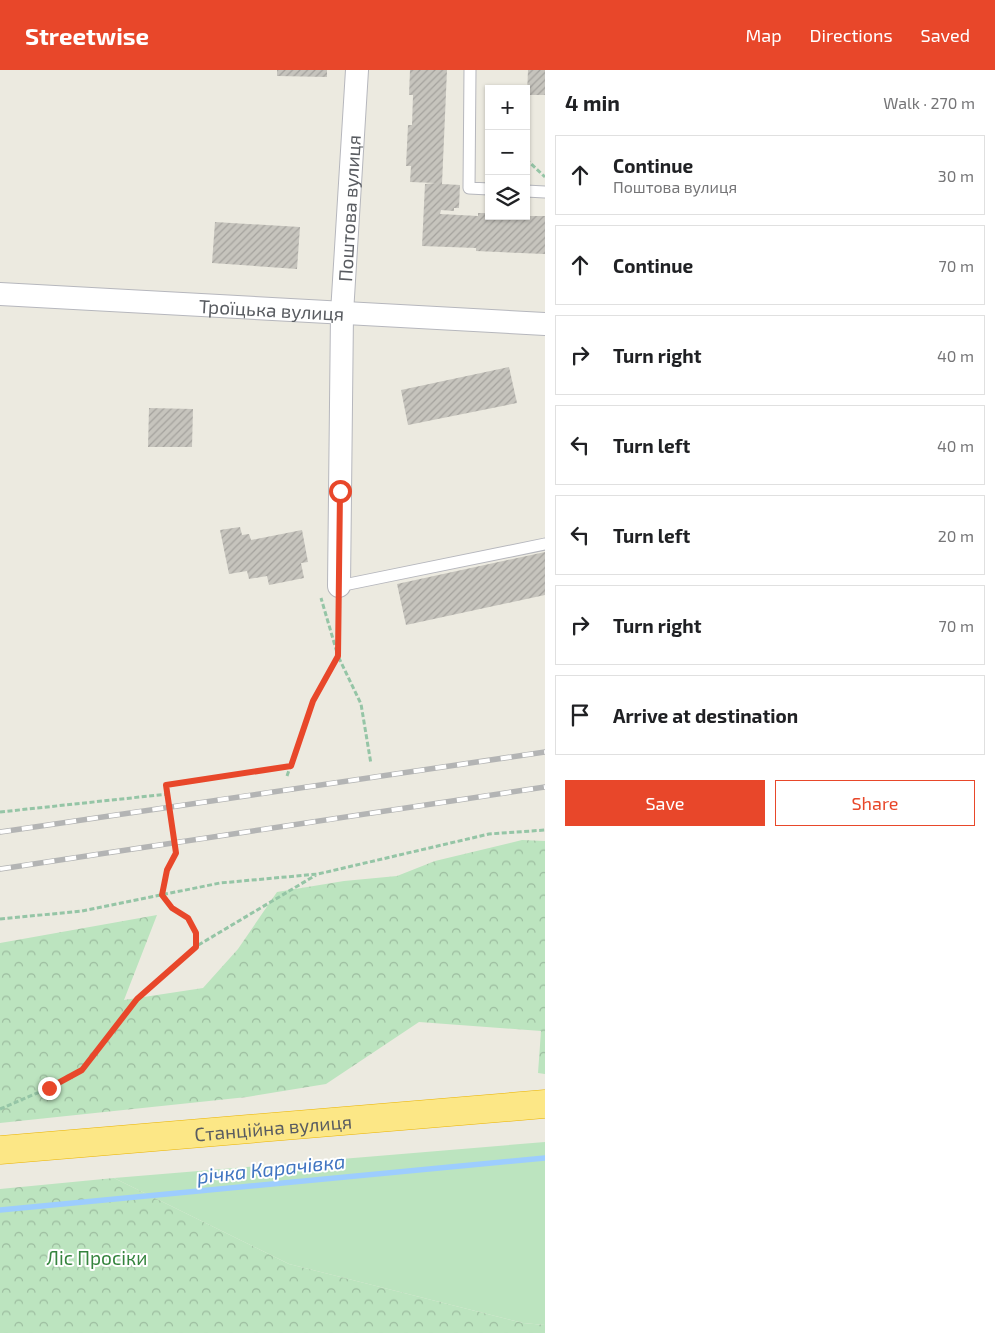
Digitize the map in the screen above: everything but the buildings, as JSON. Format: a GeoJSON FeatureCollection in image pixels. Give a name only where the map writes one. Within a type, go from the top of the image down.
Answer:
{"type":"FeatureCollection","features":[{"type":"Feature","properties":{"kind":"highway","name":"Станційна вулиця"},"geometry":{"type":"LineString","coordinates":[[0,1150],[545,1104]]}},
{"type":"Feature","properties":{"kind":"street","name":"Поштова вулиця"},"geometry":{"type":"LineString","coordinates":[[340,586],[342,314],[357,70]]}},
{"type":"Feature","properties":{"kind":"street","name":"Троїцька вулиця"},"geometry":{"type":"LineString","coordinates":[[0,294],[545,324]]}},
{"type":"Feature","properties":{"kind":"lane"},"geometry":{"type":"LineString","coordinates":[[470,70],[469,188],[485,189]]}},
{"type":"Feature","properties":{"kind":"lane"},"geometry":{"type":"LineString","coordinates":[[530,191],[545,192]]}},
{"type":"Feature","properties":{"kind":"lane"},"geometry":{"type":"LineString","coordinates":[[340,586],[545,544]]}},
{"type":"Feature","properties":{"kind":"path"},"geometry":{"type":"LineString","coordinates":[[530,163],[545,178]]}},
{"type":"Feature","properties":{"kind":"path"},"geometry":{"type":"LineString","coordinates":[[340,586],[338,656],[361,704],[371,764]]}},
{"type":"Feature","properties":{"kind":"path"},"geometry":{"type":"LineString","coordinates":[[287,776],[313,701],[338,656]]}},
{"type":"Feature","properties":{"kind":"path"},"geometry":{"type":"LineString","coordinates":[[196,947],[196,933],[188,918],[172,908],[162,895],[167,870],[176,853],[166,785],[291,766]]}},
{"type":"Feature","properties":{"kind":"path"},"geometry":{"type":"LineString","coordinates":[[0,812],[168,794]]}},
{"type":"Feature","properties":{"kind":"path"},"geometry":{"type":"LineString","coordinates":[[0,919],[82,911],[220,883],[318,874],[489,834],[545,830]]}},
{"type":"Feature","properties":{"kind":"path"},"geometry":{"type":"LineString","coordinates":[[0,1109],[49,1088],[82,1070],[137,999],[196,947],[318,874]]}},
{"type":"Feature","properties":{"kind":"green space"},"geometry":{"type":"Polygon","coordinates":[[[522,840],[545,841],[545,1074],[538,1073],[541,1031],[419,1022],[326,1084],[247,1097],[0,1123],[0,943],[157,915],[124,1000],[203,988],[238,949],[277,892],[344,881],[397,876],[435,861],[522,840]]]}},
{"type":"Feature","properties":{"kind":"green space"},"geometry":{"type":"Polygon","coordinates":[[[545,1142],[545,1325],[523,1323],[289,1264],[114,1178],[545,1142]]]}},
{"type":"Feature","properties":{"kind":"green space","name":"Ліс Просіки"},"geometry":{"type":"Polygon","coordinates":[[[114,1178],[289,1264],[523,1323],[545,1325],[545,1333],[0,1333],[0,1189],[114,1178]]]}},
{"type":"Feature","properties":{"kind":"waterway","name":"річка Карачівка"},"geometry":{"type":"LineString","coordinates":[[0,1210],[545,1158]]}},
{"type":"Feature","properties":{"kind":"railway"},"geometry":{"type":"LineString","coordinates":[[0,832],[545,752]]}},
{"type":"Feature","properties":{"kind":"railway"},"geometry":{"type":"LineString","coordinates":[[0,869],[545,787]]}},
{"type":"Feature","properties":{"kind":"route"},"geometry":{"type":"LineString","coordinates":[[49,1088],[82,1070],[137,999],[196,947],[196,933],[188,918],[172,908],[162,895],[167,870],[176,853],[166,785],[291,766],[313,701],[338,656],[340,491]]}}]}
